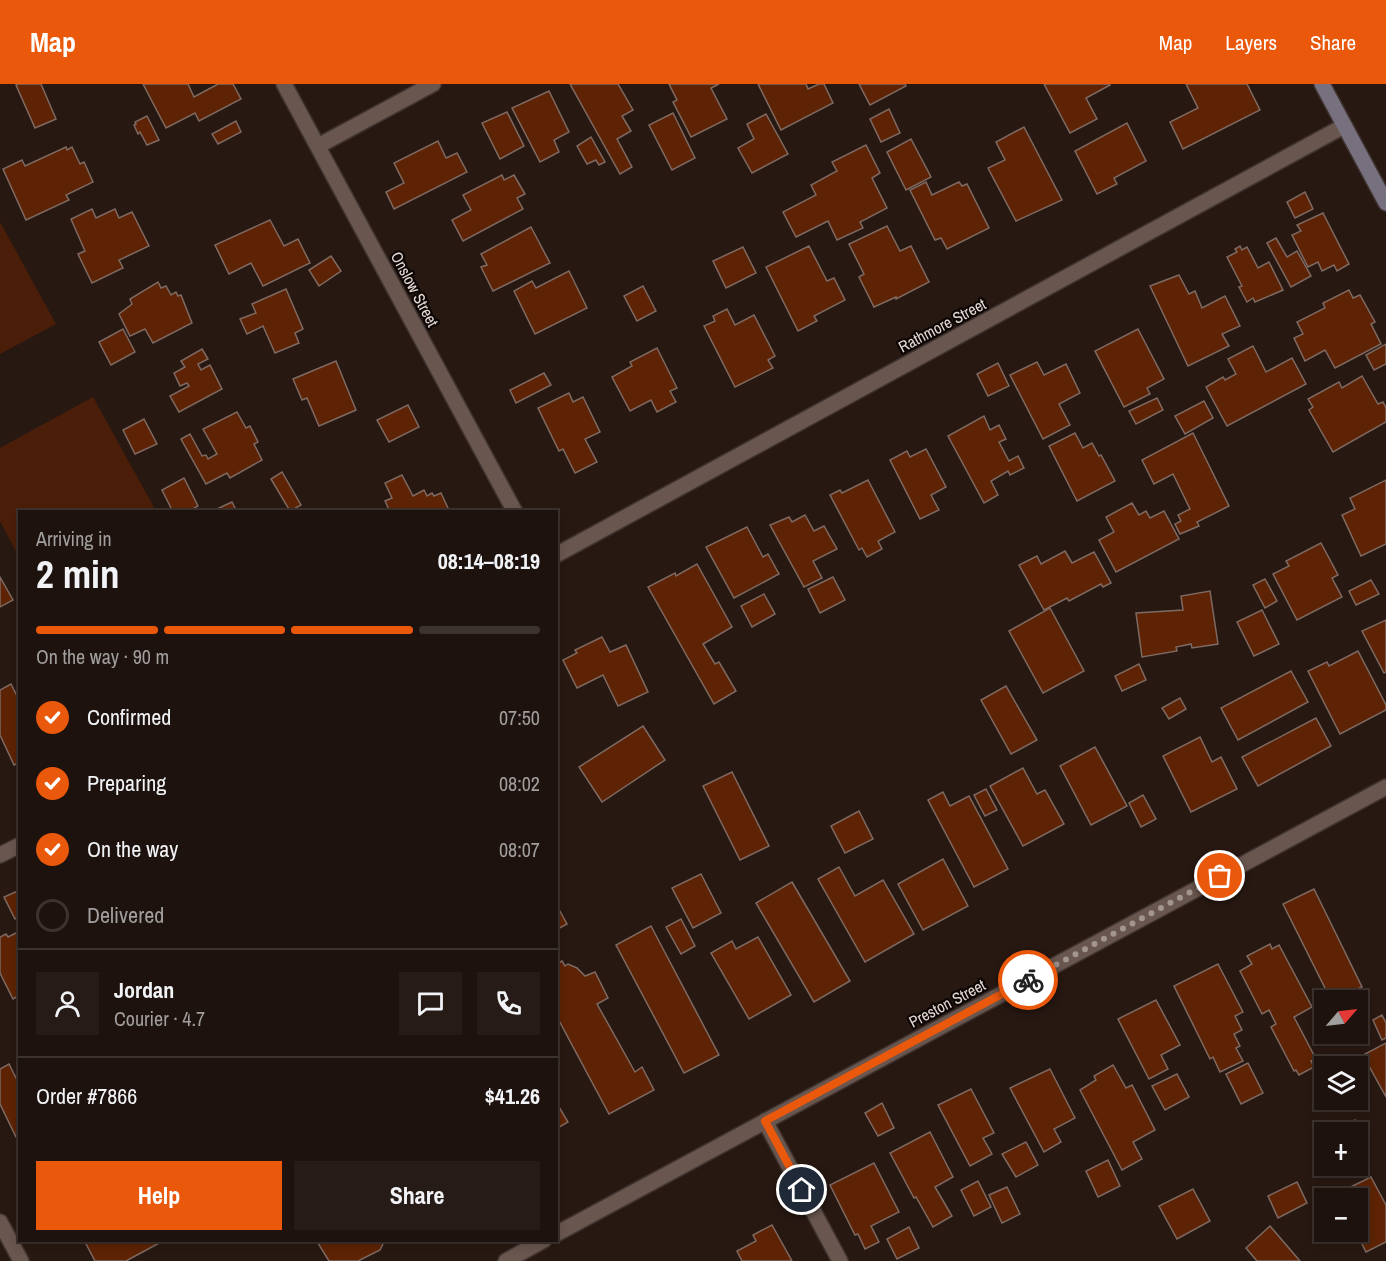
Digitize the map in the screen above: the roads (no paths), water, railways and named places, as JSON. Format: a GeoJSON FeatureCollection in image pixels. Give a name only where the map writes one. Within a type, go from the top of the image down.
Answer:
{"type":"FeatureCollection","features":[{"type":"Feature","properties":{"kind":"main road"},"geometry":{"type":"LineString","coordinates":[[1322,84],[1386,203]]}},
{"type":"Feature","properties":{"kind":"street","name":"Onslow Street"},"geometry":{"type":"LineString","coordinates":[[284,84],[513,510]]}},
{"type":"Feature","properties":{"kind":"street"},"geometry":{"type":"LineString","coordinates":[[318,146],[433,84]]}},
{"type":"Feature","properties":{"kind":"street","name":"Rathmore Street"},"geometry":{"type":"LineString","coordinates":[[558,554],[1344,126]]}},
{"type":"Feature","properties":{"kind":"street","name":"Preston Street"},"geometry":{"type":"LineString","coordinates":[[558,1233],[1386,788]]}},
{"type":"Feature","properties":{"kind":"street"},"geometry":{"type":"LineString","coordinates":[[0,855],[18,846]]}},
{"type":"Feature","properties":{"kind":"street"},"geometry":{"type":"LineString","coordinates":[[765,1121],[840,1261]]}},
{"type":"Feature","properties":{"kind":"street"},"geometry":{"type":"LineString","coordinates":[[0,1222],[21,1261]]}},
{"type":"Feature","properties":{"kind":"street"},"geometry":{"type":"LineString","coordinates":[[506,1261],[540,1242]]}}]}
